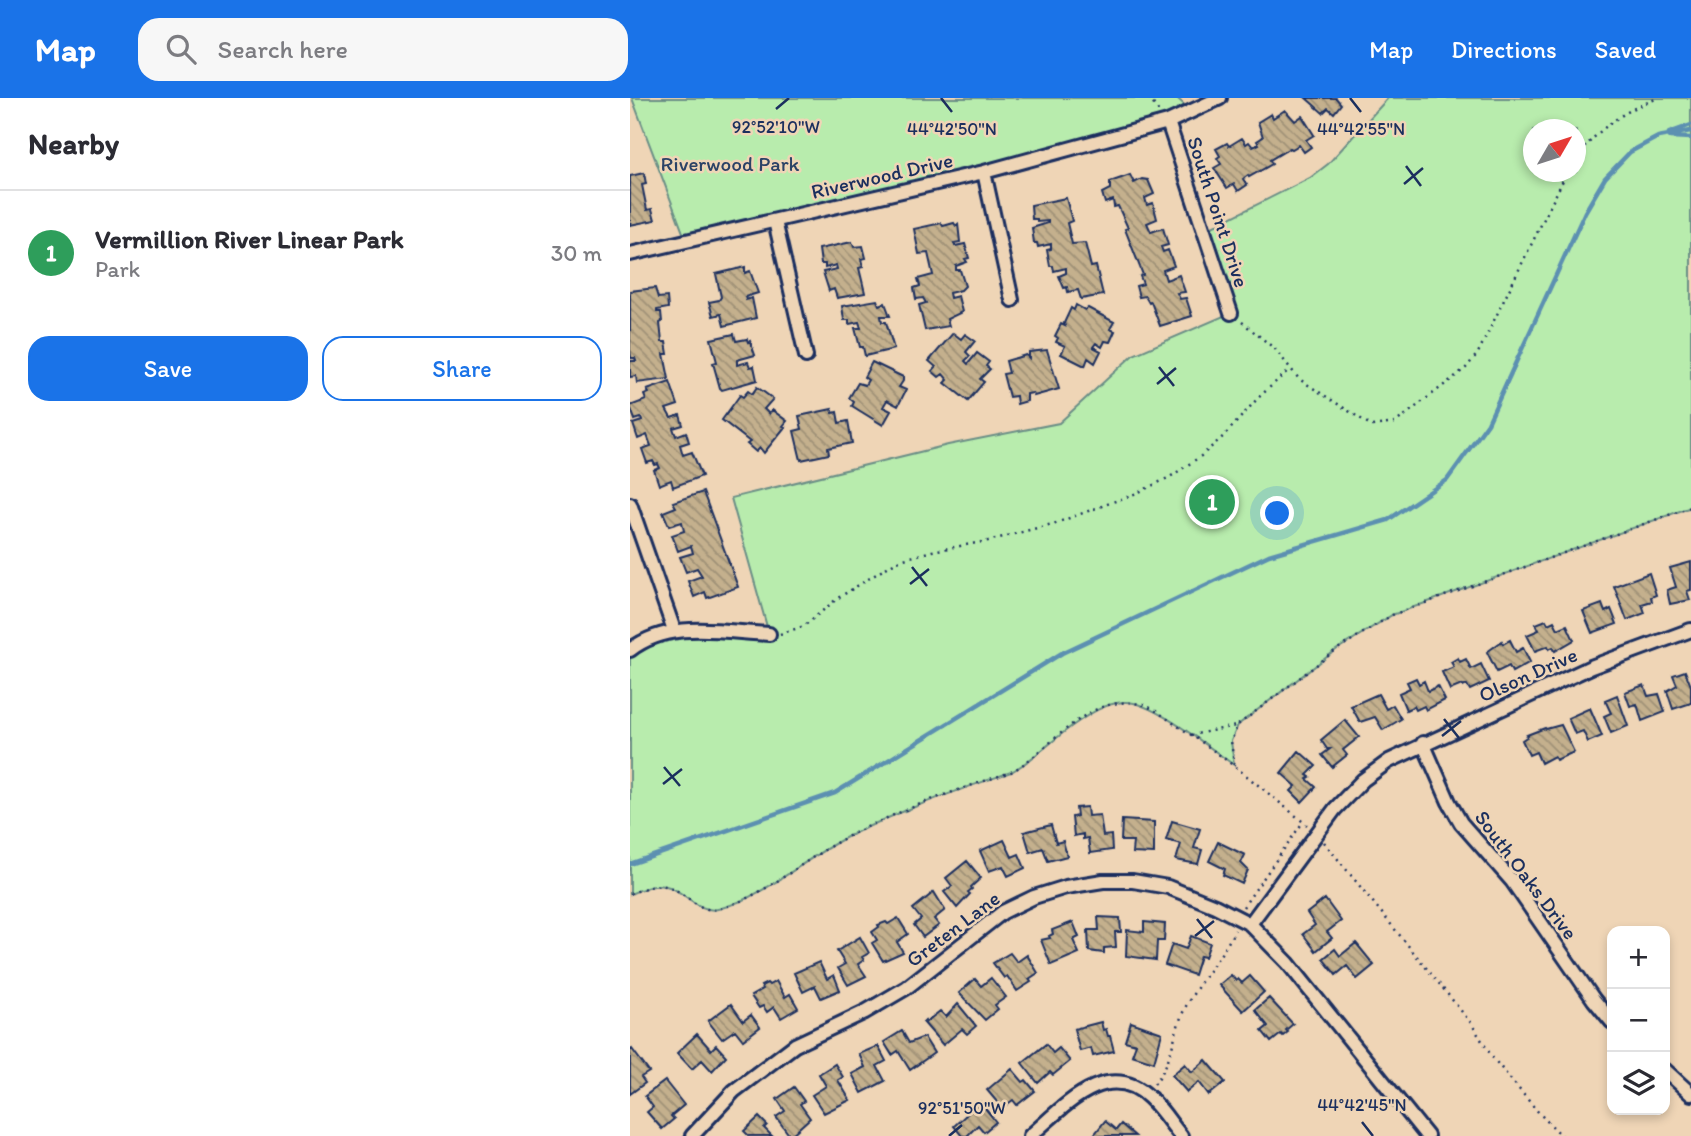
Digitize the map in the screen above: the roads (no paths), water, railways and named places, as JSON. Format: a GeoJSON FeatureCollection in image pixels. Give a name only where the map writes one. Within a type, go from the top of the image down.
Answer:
{"type":"FeatureCollection","features":[{"type":"Feature","properties":{"kind":"street","name":"Riverwood Drive"},"geometry":{"type":"LineString","coordinates":[[630,254],[984,172],[1168,122],[1220,98]]}},
{"type":"Feature","properties":{"kind":"street","name":"South Point Drive"},"geometry":{"type":"LineString","coordinates":[[1168,122],[1231,313]]}},
{"type":"Feature","properties":{"kind":"street"},"geometry":{"type":"LineString","coordinates":[[984,172],[1013,300]]}},
{"type":"Feature","properties":{"kind":"street"},"geometry":{"type":"LineString","coordinates":[[775,222],[806,356]]}},
{"type":"Feature","properties":{"kind":"street"},"geometry":{"type":"LineString","coordinates":[[630,504],[674,630]]}},
{"type":"Feature","properties":{"kind":"street"},"geometry":{"type":"LineString","coordinates":[[630,650],[660,633],[674,630],[769,634]]}},
{"type":"Feature","properties":{"kind":"street","name":"Olson Drive"},"geometry":{"type":"LineString","coordinates":[[1245,921],[1363,780],[1389,761],[1591,667],[1691,630]]}},
{"type":"Feature","properties":{"kind":"street","name":"South Oaks Drive"},"geometry":{"type":"LineString","coordinates":[[1423,743],[1461,823],[1512,881],[1607,1016]]}},
{"type":"Feature","properties":{"kind":"street","name":"Greten Lane"},"geometry":{"type":"LineString","coordinates":[[692,1136],[734,1091],[795,1045],[865,1012],[906,988],[1003,912],[1034,897],[1066,887],[1103,881],[1133,881],[1168,887],[1245,921],[1289,963],[1427,1136]]}},
{"type":"Feature","properties":{"kind":"street"},"geometry":{"type":"LineString","coordinates":[[1670,1075],[1691,1094]]}},
{"type":"Feature","properties":{"kind":"street"},"geometry":{"type":"LineString","coordinates":[[1030,1136],[1087,1088],[1100,1083],[1124,1084],[1146,1094],[1181,1136]]}},
{"type":"Feature","properties":{"kind":"waterway"},"geometry":{"type":"LineString","coordinates":[[1669,133],[1691,125]]}},
{"type":"Feature","properties":{"kind":"waterway"},"geometry":{"type":"LineString","coordinates":[[630,864],[835,793],[1062,653],[1269,555],[1388,520],[1447,480],[1488,423],[1585,212],[1605,178],[1630,152],[1658,137],[1691,131]]}},
{"type":"Feature","properties":{"kind":"waterway"},"geometry":{"type":"LineString","coordinates":[[1670,137],[1691,138]]}},
{"type":"Feature","properties":{"kind":"place","name":"Vermillion River Linear Park"},"geometry":{"type":"Point","coordinates":[1212,502]}},
{"type":"Feature","properties":{"kind":"park label","name":"Riverwood Park"},"geometry":{"type":"Point","coordinates":[730,164]}}]}
